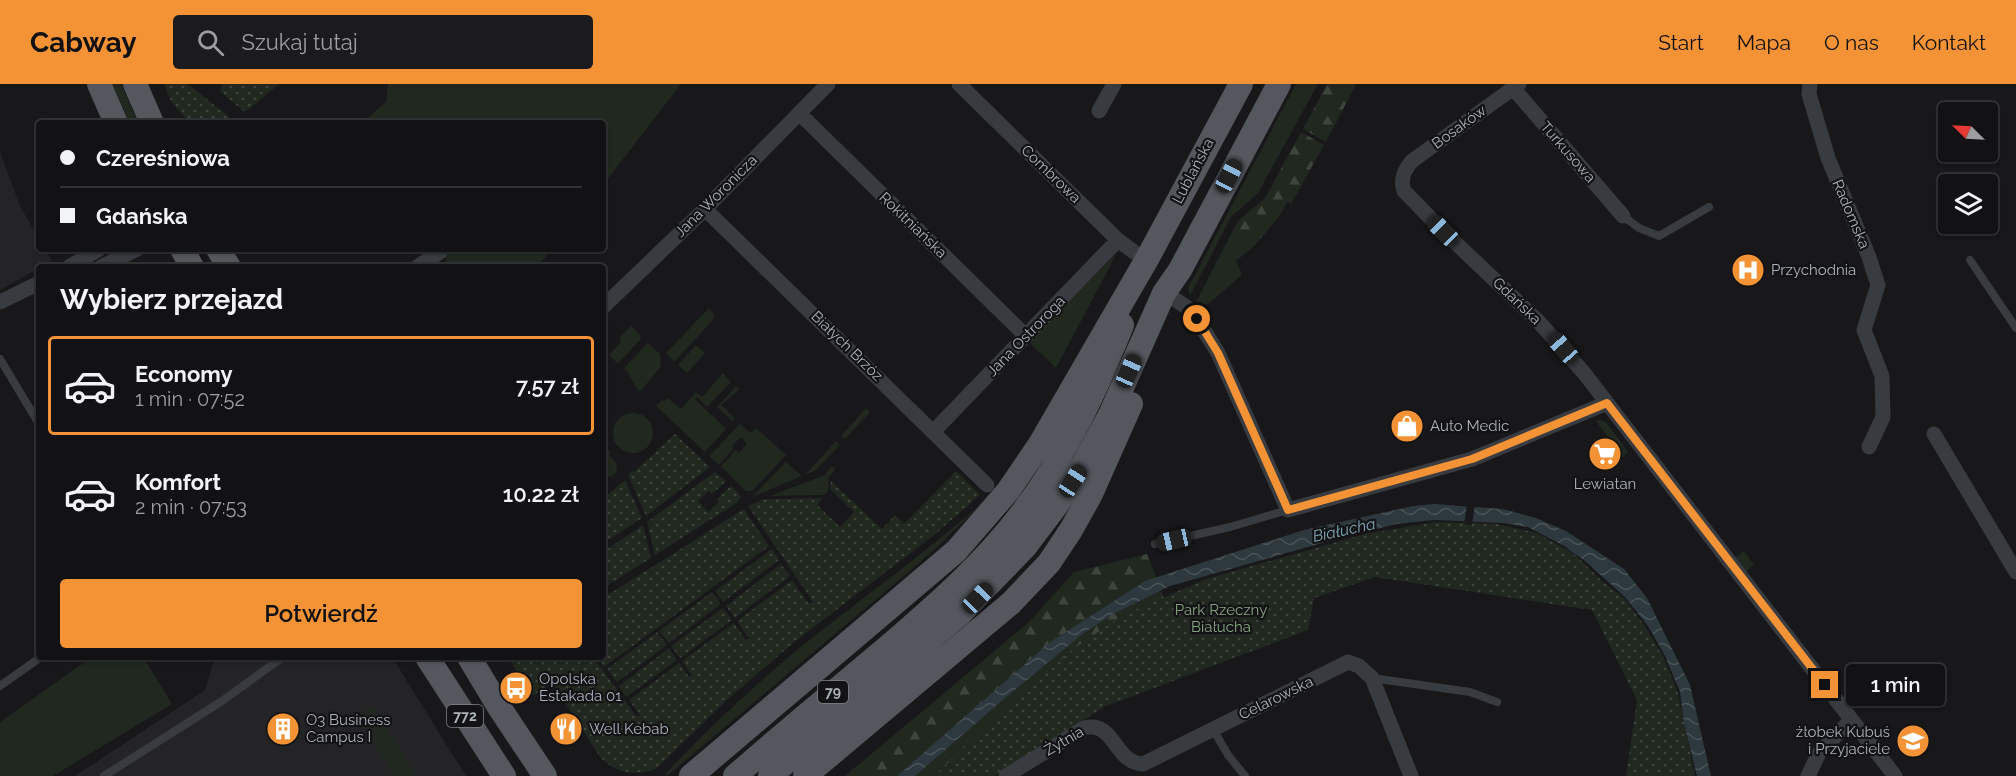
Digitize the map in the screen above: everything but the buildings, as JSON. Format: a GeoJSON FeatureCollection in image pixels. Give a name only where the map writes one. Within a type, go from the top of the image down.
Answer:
{"type":"FeatureCollection","features":[{"type":"Feature","properties":{"kind":"main road"},"geometry":{"type":"LineString","coordinates":[[99,84],[115,120]]}},
{"type":"Feature","properties":{"kind":"main road"},"geometry":{"type":"LineString","coordinates":[[135,84],[151,120]]}},
{"type":"Feature","properties":{"kind":"main road","name":"79"},"geometry":{"type":"LineString","coordinates":[[735,776],[939,618],[978,598],[1024,547],[1073,481],[1110,415],[1164,292],[1180,270],[1279,84]]}},
{"type":"Feature","properties":{"kind":"main road","name":"Lublańska"},"geometry":{"type":"LineString","coordinates":[[1147,259],[1238,85]]}},
{"type":"Feature","properties":{"kind":"main road"},"geometry":{"type":"LineString","coordinates":[[703,772],[956,551],[978,527],[1008,491],[1040,444],[1147,259]]}},
{"type":"Feature","properties":{"kind":"main road","name":"79"},"geometry":{"type":"LineString","coordinates":[[770,776],[939,618],[975,568],[1036,495],[1062,454],[1103,372],[1147,259]]}},
{"type":"Feature","properties":{"kind":"main road"},"geometry":{"type":"LineString","coordinates":[[805,776],[1011,603],[1049,563],[1076,521],[1109,457],[1176,300],[1180,270]]}},
{"type":"Feature","properties":{"kind":"main road","name":"772"},"geometry":{"type":"LineString","coordinates":[[429,660],[504,776]]}},
{"type":"Feature","properties":{"kind":"main road","name":"772"},"geometry":{"type":"LineString","coordinates":[[471,660],[545,776]]}},
{"type":"Feature","properties":{"kind":"main road"},"geometry":{"type":"LineString","coordinates":[[530,753],[552,776]]}},
{"type":"Feature","properties":{"kind":"street","name":"Jana Woronicza"},"geometry":{"type":"LineString","coordinates":[[606,304],[705,209],[828,84]]}},
{"type":"Feature","properties":{"kind":"street","name":"Combrowa"},"geometry":{"type":"LineString","coordinates":[[959,84],[1118,240],[1147,259]]}},
{"type":"Feature","properties":{"kind":"street"},"geometry":{"type":"LineString","coordinates":[[1099,111],[1114,84]]}},
{"type":"Feature","properties":{"kind":"street","name":"Radomska"},"geometry":{"type":"LineString","coordinates":[[1810,84],[1809,94],[1828,158],[1869,257],[1878,285],[1864,330],[1882,376],[1883,417],[1869,447]]}},
{"type":"Feature","properties":{"kind":"street","name":"Bosaków"},"geometry":{"type":"LineString","coordinates":[[1403,174],[1412,161],[1516,86]]}},
{"type":"Feature","properties":{"kind":"street","name":"Turkusowa"},"geometry":{"type":"LineString","coordinates":[[1516,86],[1623,216]]}},
{"type":"Feature","properties":{"kind":"street","name":"Rokitniańska"},"geometry":{"type":"LineString","coordinates":[[799,113],[1026,336]]}},
{"type":"Feature","properties":{"kind":"street","name":"Gdańska"},"geometry":{"type":"LineString","coordinates":[[1403,174],[1402,185],[1407,196],[1539,322],[1584,373],[1895,776]]}},
{"type":"Feature","properties":{"kind":"street","name":"Białych Brzóz"},"geometry":{"type":"LineString","coordinates":[[705,209],[987,485]]}},
{"type":"Feature","properties":{"kind":"street","name":"Jana Ostroroga"},"geometry":{"type":"LineString","coordinates":[[933,432],[1118,240]]}},
{"type":"Feature","properties":{"kind":"street"},"geometry":{"type":"LineString","coordinates":[[74,264],[94,252]]}},
{"type":"Feature","properties":{"kind":"street"},"geometry":{"type":"LineString","coordinates":[[107,264],[131,252]]}},
{"type":"Feature","properties":{"kind":"street"},"geometry":{"type":"LineString","coordinates":[[422,264],[440,252]]}},
{"type":"Feature","properties":{"kind":"street"},"geometry":{"type":"LineString","coordinates":[[3,301],[36,284]]}},
{"type":"Feature","properties":{"kind":"street"},"geometry":{"type":"LineString","coordinates":[[3,301],[36,291]]}},
{"type":"Feature","properties":{"kind":"street"},"geometry":{"type":"LineString","coordinates":[[1176,300],[1192,311],[1218,353],[1288,510],[1472,459],[1607,403]]}},
{"type":"Feature","properties":{"kind":"street"},"geometry":{"type":"LineString","coordinates":[[1934,434],[2016,572]]}},
{"type":"Feature","properties":{"kind":"street","name":"Celarowska"},"geometry":{"type":"LineString","coordinates":[[1093,726],[1102,728],[1128,759],[1135,764],[1143,764],[1348,662],[1359,666],[1372,678]]}},
{"type":"Feature","properties":{"kind":"street"},"geometry":{"type":"LineString","coordinates":[[1372,678],[1411,776]]}},
{"type":"Feature","properties":{"kind":"street"},"geometry":{"type":"LineString","coordinates":[[1808,776],[1819,753],[1851,720]]}},
{"type":"Feature","properties":{"kind":"street","name":"Żytnia"},"geometry":{"type":"LineString","coordinates":[[1015,774],[1084,728],[1093,726]]}},
{"type":"Feature","properties":{"kind":"lane"},"geometry":{"type":"LineString","coordinates":[[1623,216],[1638,228],[1659,236],[1709,207]]}},
{"type":"Feature","properties":{"kind":"lane"},"geometry":{"type":"LineString","coordinates":[[1970,260],[2016,328]]}},
{"type":"Feature","properties":{"kind":"lane"},"geometry":{"type":"LineString","coordinates":[[0,359],[36,419]]}},
{"type":"Feature","properties":{"kind":"lane"},"geometry":{"type":"LineString","coordinates":[[1155,544],[1230,527],[1288,510]]}},
{"type":"Feature","properties":{"kind":"lane"},"geometry":{"type":"LineString","coordinates":[[0,686],[37,660]]}},
{"type":"Feature","properties":{"kind":"lane"},"geometry":{"type":"LineString","coordinates":[[104,776],[222,701],[279,660]]}},
{"type":"Feature","properties":{"kind":"lane"},"geometry":{"type":"LineString","coordinates":[[1372,678],[1470,692],[1497,702]]}},
{"type":"Feature","properties":{"kind":"lane"},"geometry":{"type":"LineString","coordinates":[[1213,729],[1228,755],[1245,776]]}},
{"type":"Feature","properties":{"kind":"shaded area"},"geometry":{"type":"Polygon","coordinates":[[[0,151],[20,206],[36,234],[36,252],[47,252],[52,261],[47,264],[36,264],[36,270],[0,290],[0,151]]]}},
{"type":"Feature","properties":{"kind":"shaded area"},"geometry":{"type":"Polygon","coordinates":[[[214,660],[394,660],[466,776],[75,776],[205,690],[214,660]]]}},
{"type":"Feature","properties":{"kind":"green space"},"geometry":{"type":"Polygon","coordinates":[[[112,84],[121,84],[137,120],[129,120],[112,84]]]}},
{"type":"Feature","properties":{"kind":"green space"},"geometry":{"type":"Polygon","coordinates":[[[164,84],[188,84],[229,117],[226,120],[187,120],[171,101],[164,84]]]}},
{"type":"Feature","properties":{"kind":"green space"},"geometry":{"type":"Polygon","coordinates":[[[223,84],[279,84],[248,110],[243,111],[220,91],[223,84]]]}},
{"type":"Feature","properties":{"kind":"green space"},"geometry":{"type":"Polygon","coordinates":[[[388,84],[681,84],[606,181],[606,120],[365,120],[386,102],[388,84]]]}},
{"type":"Feature","properties":{"kind":"green space"},"geometry":{"type":"Polygon","coordinates":[[[1296,84],[1318,84],[1258,193],[1231,217],[1190,296],[1188,288],[1296,84]]]}},
{"type":"Feature","properties":{"kind":"green space"},"geometry":{"type":"Polygon","coordinates":[[[1327,84],[1356,84],[1326,142],[1303,129],[1327,84]]]}},
{"type":"Feature","properties":{"kind":"green space"},"geometry":{"type":"Polygon","coordinates":[[[1301,132],[1324,145],[1291,204],[1287,202],[1279,217],[1252,248],[1233,230],[1238,221],[1265,198],[1301,132]]]}},
{"type":"Feature","properties":{"kind":"green space"},"geometry":{"type":"Polygon","coordinates":[[[1233,230],[1252,248],[1236,261],[1242,275],[1208,304],[1197,306],[1195,304],[1233,230]]]}},
{"type":"Feature","properties":{"kind":"green space"},"geometry":{"type":"Polygon","coordinates":[[[440,252],[550,252],[540,264],[441,264],[447,260],[440,252]]]}},
{"type":"Feature","properties":{"kind":"green space"},"geometry":{"type":"Polygon","coordinates":[[[1117,253],[1056,368],[1029,342],[1117,253]]]}},
{"type":"Feature","properties":{"kind":"green space"},"geometry":{"type":"Polygon","coordinates":[[[709,308],[714,315],[713,320],[674,362],[666,353],[709,308]]]}},
{"type":"Feature","properties":{"kind":"green space"},"geometry":{"type":"Polygon","coordinates":[[[631,326],[641,336],[640,340],[618,364],[609,355],[621,342],[620,337],[631,326]]]}},
{"type":"Feature","properties":{"kind":"green space"},"geometry":{"type":"Polygon","coordinates":[[[648,343],[660,354],[661,366],[640,392],[624,368],[648,343]]]}},
{"type":"Feature","properties":{"kind":"green space"},"geometry":{"type":"Polygon","coordinates":[[[696,345],[705,353],[687,373],[678,365],[696,345]]]}},
{"type":"Feature","properties":{"kind":"green space"},"geometry":{"type":"Polygon","coordinates":[[[723,373],[731,382],[707,407],[697,397],[695,399],[726,429],[705,452],[656,406],[668,398],[681,409],[696,392],[702,397],[723,373]]]}},
{"type":"Feature","properties":{"kind":"green space"},"geometry":{"type":"Polygon","coordinates":[[[736,386],[740,389],[721,405],[735,418],[732,421],[717,407],[736,386]]]}},
{"type":"Feature","properties":{"kind":"green space"},"geometry":{"type":"Polygon","coordinates":[[[866,408],[870,412],[845,439],[841,436],[866,408]]]}},
{"type":"Feature","properties":{"kind":"green space"},"geometry":{"type":"Polygon","coordinates":[[[633,413],[647,419],[653,433],[647,447],[633,453],[619,447],[613,433],[619,419],[633,413]]]}},
{"type":"Feature","properties":{"kind":"green space"},"geometry":{"type":"Polygon","coordinates":[[[1596,421],[1606,422],[1628,452],[1623,457],[1596,421]]]}},
{"type":"Feature","properties":{"kind":"green space"},"geometry":{"type":"Polygon","coordinates":[[[740,424],[751,433],[756,428],[786,455],[752,491],[746,491],[721,466],[736,450],[739,453],[747,444],[741,437],[719,465],[709,456],[740,424]]]}},
{"type":"Feature","properties":{"kind":"green space"},"geometry":{"type":"Polygon","coordinates":[[[675,434],[710,467],[646,516],[628,475],[675,434]]]}},
{"type":"Feature","properties":{"kind":"green space"},"geometry":{"type":"Polygon","coordinates":[[[836,441],[840,445],[816,470],[805,475],[836,441]]]}},
{"type":"Feature","properties":{"kind":"green space"},"geometry":{"type":"Polygon","coordinates":[[[606,448],[617,464],[616,473],[611,477],[606,476],[606,448]]]}},
{"type":"Feature","properties":{"kind":"green space"},"geometry":{"type":"Polygon","coordinates":[[[786,462],[802,476],[752,497],[786,462]]]}},
{"type":"Feature","properties":{"kind":"green space"},"geometry":{"type":"Polygon","coordinates":[[[831,467],[835,470],[828,478],[828,491],[824,495],[770,496],[825,475],[831,467]]]}},
{"type":"Feature","properties":{"kind":"green space"},"geometry":{"type":"Polygon","coordinates":[[[956,471],[980,495],[934,535],[793,643],[728,699],[656,769],[633,773],[619,770],[606,763],[553,683],[532,696],[510,660],[595,660],[637,717],[640,715],[629,700],[679,663],[689,677],[692,675],[682,661],[734,623],[746,640],[749,639],[737,621],[792,580],[809,604],[813,602],[748,506],[764,499],[823,498],[817,505],[840,527],[854,512],[830,489],[831,481],[882,529],[895,515],[904,524],[956,471]]]}},
{"type":"Feature","properties":{"kind":"green space"},"geometry":{"type":"Polygon","coordinates":[[[715,472],[726,481],[712,494],[709,491],[698,501],[708,512],[719,502],[717,499],[731,486],[741,496],[738,502],[655,555],[647,522],[715,472]]]}},
{"type":"Feature","properties":{"kind":"green space"},"geometry":{"type":"Polygon","coordinates":[[[625,480],[642,518],[606,542],[606,496],[625,480]]]}},
{"type":"Feature","properties":{"kind":"green space"},"geometry":{"type":"Polygon","coordinates":[[[982,503],[933,551],[667,776],[665,774],[698,740],[784,661],[982,503]]]}},
{"type":"Feature","properties":{"kind":"green space"},"geometry":{"type":"Polygon","coordinates":[[[744,509],[769,546],[604,667],[599,660],[606,660],[606,596],[744,509]]]}},
{"type":"Feature","properties":{"kind":"green space","name":"Park Rzeczny Białucha"},"geometry":{"type":"Polygon","coordinates":[[[1435,522],[1497,524],[1537,533],[1574,554],[1624,598],[1664,658],[1678,693],[1695,776],[1626,776],[1637,700],[1592,610],[1375,577],[1314,598],[1308,630],[1104,707],[995,776],[934,776],[1019,695],[1076,647],[1123,615],[1206,579],[1365,534],[1435,522]]]}},
{"type":"Feature","properties":{"kind":"green space"},"geometry":{"type":"Polygon","coordinates":[[[643,525],[651,558],[606,586],[606,550],[643,525]]]}},
{"type":"Feature","properties":{"kind":"green space"},"geometry":{"type":"Polygon","coordinates":[[[772,549],[779,560],[723,602],[715,591],[772,549]]]}},
{"type":"Feature","properties":{"kind":"green space"},"geometry":{"type":"Polygon","coordinates":[[[1744,551],[1754,565],[1745,573],[1734,558],[1744,551]]]}},
{"type":"Feature","properties":{"kind":"green space"},"geometry":{"type":"Polygon","coordinates":[[[1147,554],[1169,610],[974,776],[845,776],[1029,622],[1074,572],[1147,554]]]}},
{"type":"Feature","properties":{"kind":"green space"},"geometry":{"type":"Polygon","coordinates":[[[781,564],[790,576],[735,618],[726,606],[781,564]]]}},
{"type":"Feature","properties":{"kind":"green space"},"geometry":{"type":"Polygon","coordinates":[[[712,592],[721,604],[669,643],[659,631],[712,592]]]}},
{"type":"Feature","properties":{"kind":"green space"},"geometry":{"type":"Polygon","coordinates":[[[723,608],[732,620],[680,658],[671,646],[723,608]]]}},
{"type":"Feature","properties":{"kind":"green space"},"geometry":{"type":"Polygon","coordinates":[[[657,632],[667,645],[617,682],[607,669],[657,632]]]}},
{"type":"Feature","properties":{"kind":"green space"},"geometry":{"type":"Polygon","coordinates":[[[669,648],[677,660],[626,697],[619,686],[669,648]]]}},
{"type":"Feature","properties":{"kind":"green space"},"geometry":{"type":"Polygon","coordinates":[[[88,660],[145,660],[172,704],[53,776],[0,776],[0,722],[88,660]]]}},
{"type":"Feature","properties":{"kind":"green space"},"geometry":{"type":"Polygon","coordinates":[[[373,706],[417,776],[394,776],[357,716],[373,706]]]}},
{"type":"Feature","properties":{"kind":"water","name":"Białucha"},"geometry":{"type":"Polygon","coordinates":[[[1434,504],[1503,509],[1536,518],[1566,531],[1624,569],[1647,598],[1690,685],[1711,776],[1697,776],[1684,724],[1680,692],[1665,656],[1648,626],[1625,597],[1585,561],[1564,546],[1528,527],[1503,523],[1435,520],[1396,524],[1170,586],[1115,613],[1085,632],[915,776],[897,776],[1049,643],[1145,581],[1304,530],[1413,506],[1434,504]]]}},
{"type":"Feature","properties":{"kind":"pier"},"geometry":{"type":"Polygon","coordinates":[[[1467,504],[1475,504],[1472,525],[1464,524],[1467,504]]]}},
{"type":"Feature","properties":{"kind":"place","name":"Przychodnia"},"geometry":{"type":"Point","coordinates":[1748,270]}},
{"type":"Feature","properties":{"kind":"place","name":"Auto Medic"},"geometry":{"type":"Point","coordinates":[1407,426]}},
{"type":"Feature","properties":{"kind":"place","name":"Lewiatan"},"geometry":{"type":"Point","coordinates":[1605,454]}},
{"type":"Feature","properties":{"kind":"place","name":"Opolska Estakada 01"},"geometry":{"type":"Point","coordinates":[516,688]}},
{"type":"Feature","properties":{"kind":"place","name":"O3 Business Campus I"},"geometry":{"type":"Point","coordinates":[283,729]}},
{"type":"Feature","properties":{"kind":"place","name":"Well Kebab"},"geometry":{"type":"Point","coordinates":[566,729]}},
{"type":"Feature","properties":{"kind":"place","name":"żłobek Kubuś i Przyjaciele"},"geometry":{"type":"Point","coordinates":[1913,741]}},
{"type":"Feature","properties":{"kind":"route"},"geometry":{"type":"LineString","coordinates":[[1197,319],[1218,353],[1288,510],[1472,459],[1607,403],[1825,685]]}}]}
